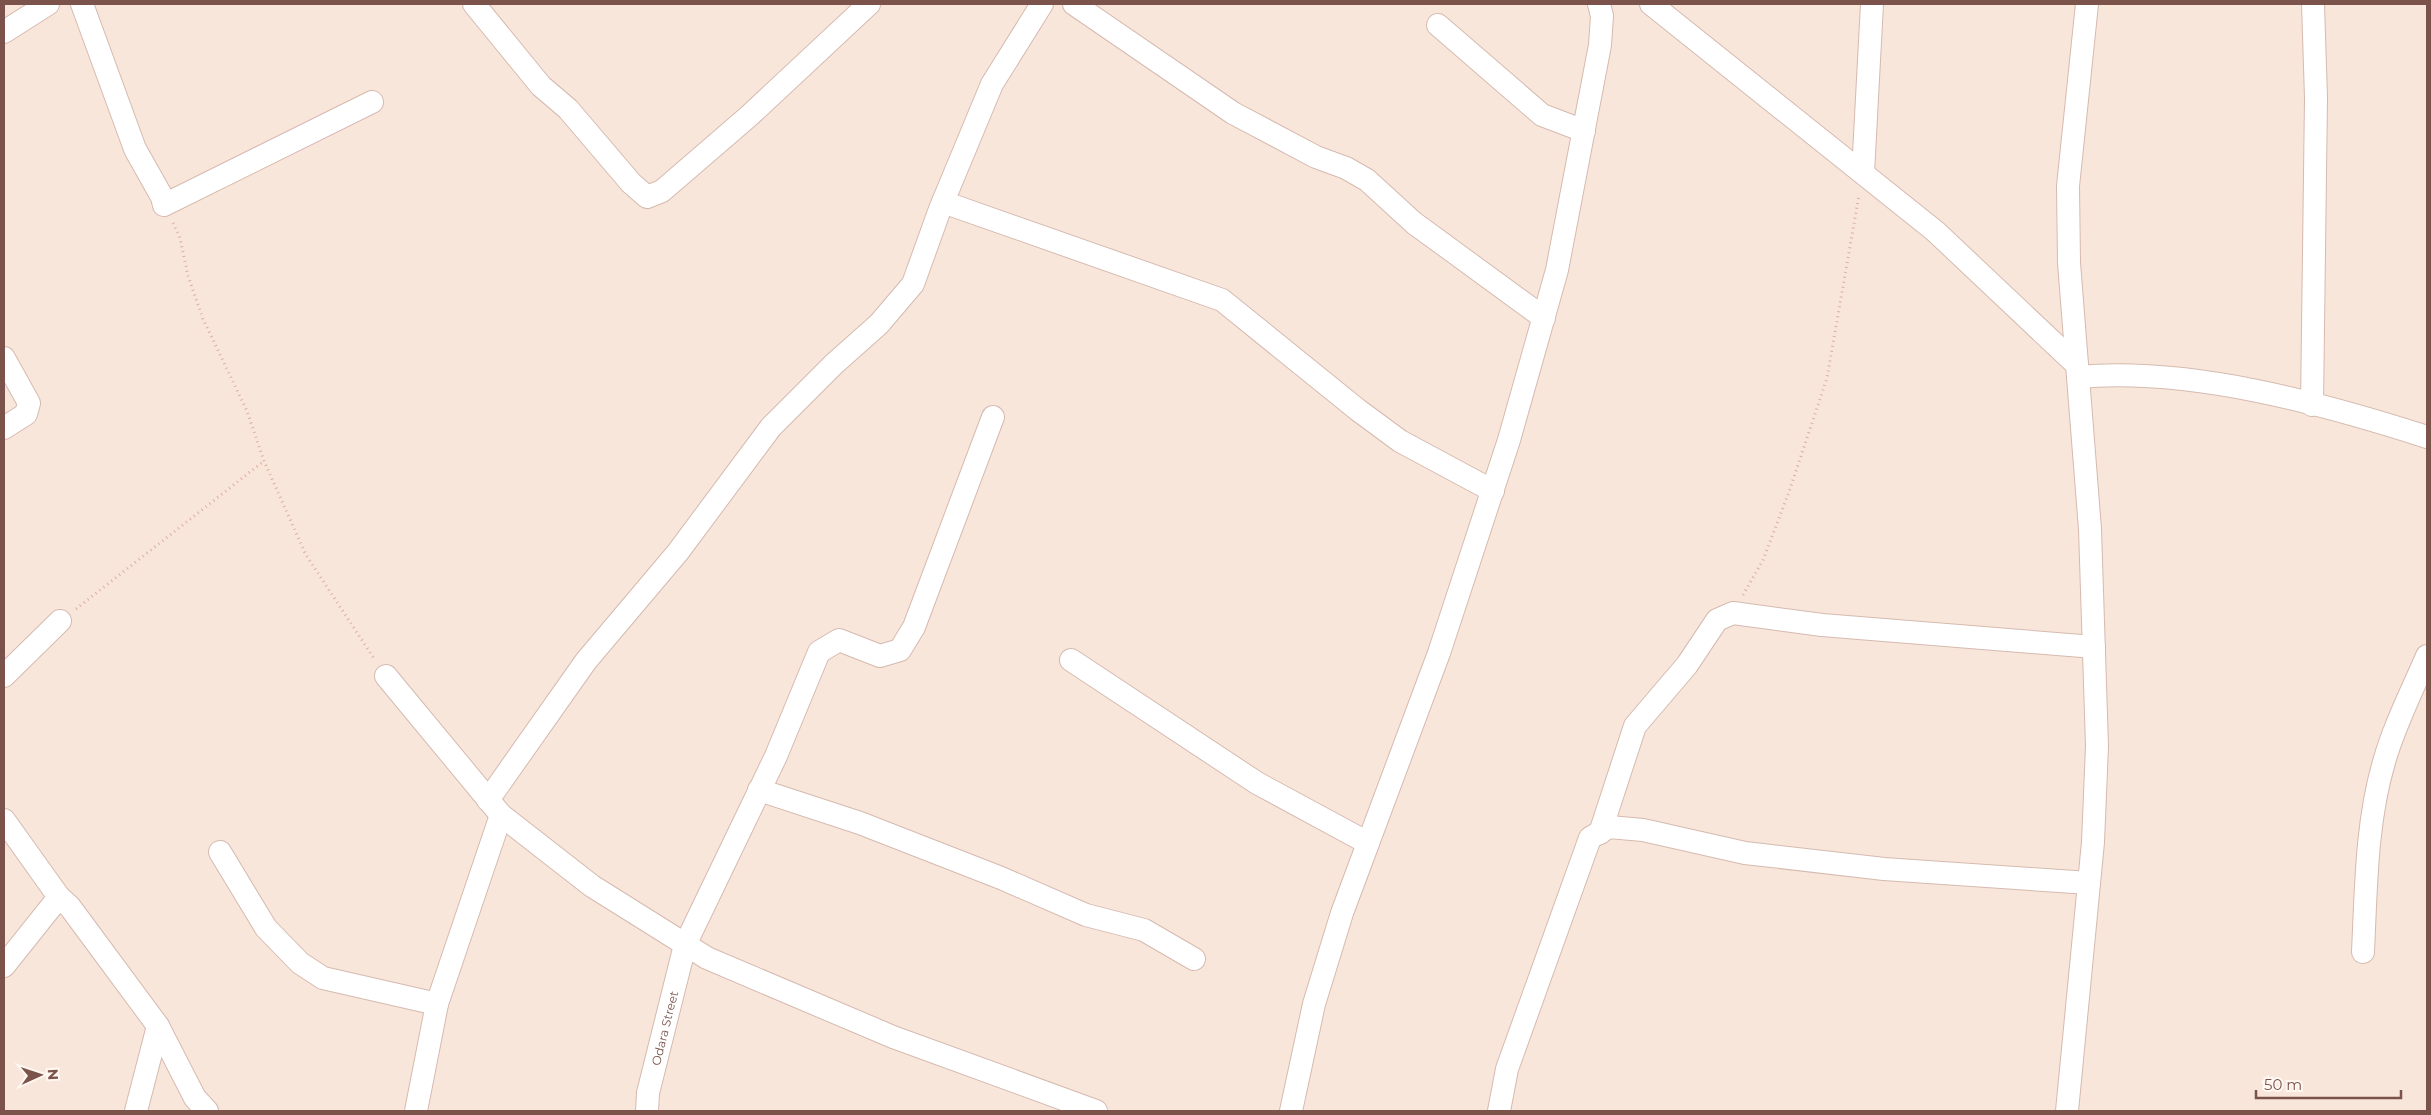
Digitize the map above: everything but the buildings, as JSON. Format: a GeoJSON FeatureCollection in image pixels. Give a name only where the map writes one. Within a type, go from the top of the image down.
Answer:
{"type":"FeatureCollection","features":[{"type":"Feature","properties":{"kind":"street"},"geometry":{"type":"LineString","coordinates":[[4,32],[48,4]]}},
{"type":"Feature","properties":{"kind":"street"},"geometry":{"type":"LineString","coordinates":[[82,4],[134,148],[162,197],[164,205],[372,102]]}},
{"type":"Feature","properties":{"kind":"street"},"geometry":{"type":"LineString","coordinates":[[474,4],[541,86],[568,108],[631,182],[647,197],[662,191],[670,185],[869,4]]}},
{"type":"Feature","properties":{"kind":"street"},"geometry":{"type":"LineString","coordinates":[[416,1111],[436,1004],[494,808],[586,661],[678,552],[771,427],[834,364],[879,324],[913,284],[943,202],[992,84],[1042,4]]}},
{"type":"Feature","properties":{"kind":"street"},"geometry":{"type":"LineString","coordinates":[[1074,4],[1233,113],[1316,157],[1346,168],[1367,180],[1414,223],[1544,318]]}},
{"type":"Feature","properties":{"kind":"street"},"geometry":{"type":"LineString","coordinates":[[1290,1111],[1314,1004],[1342,913],[1439,653],[1493,491],[1544,318],[1557,270],[1600,45],[1602,16],[1599,4]]}},
{"type":"Feature","properties":{"kind":"street"},"geometry":{"type":"LineString","coordinates":[[1651,4],[1935,231],[2037,328],[2078,371],[2179,379],[2262,392],[2427,436]]}},
{"type":"Feature","properties":{"kind":"street"},"geometry":{"type":"LineString","coordinates":[[1863,173],[1872,4]]}},
{"type":"Feature","properties":{"kind":"street"},"geometry":{"type":"LineString","coordinates":[[2066,1111],[2094,842],[2097,746],[2090,529],[2069,263],[2068,186],[2087,4]]}},
{"type":"Feature","properties":{"kind":"street"},"geometry":{"type":"LineString","coordinates":[[2312,405],[2316,98],[2313,4]]}},
{"type":"Feature","properties":{"kind":"street"},"geometry":{"type":"LineString","coordinates":[[1438,25],[1542,115],[1584,131]]}},
{"type":"Feature","properties":{"kind":"street"},"geometry":{"type":"LineString","coordinates":[[943,202],[1222,300],[1381,428],[1400,441],[1493,491]]}},
{"type":"Feature","properties":{"kind":"street"},"geometry":{"type":"LineString","coordinates":[[2037,328],[2073,315]]}},
{"type":"Feature","properties":{"kind":"street"},"geometry":{"type":"LineString","coordinates":[[4,358],[29,403],[26,414],[4,428]]}},
{"type":"Feature","properties":{"kind":"street","name":"Odara Street"},"geometry":{"type":"LineString","coordinates":[[647,1111],[648,1093],[685,945],[776,756],[818,652],[839,640],[880,656],[900,650],[914,627],[993,417]]}},
{"type":"Feature","properties":{"kind":"street"},"geometry":{"type":"LineString","coordinates":[[1600,833],[1636,726],[1687,665],[1717,620],[1733,613],[1822,625],[2094,647]]}},
{"type":"Feature","properties":{"kind":"street"},"geometry":{"type":"LineString","coordinates":[[4,676],[60,621]]}},
{"type":"Feature","properties":{"kind":"street"},"geometry":{"type":"LineString","coordinates":[[2364,952],[2370,852],[2384,763],[2405,706],[2427,656]]}},
{"type":"Feature","properties":{"kind":"street"},"geometry":{"type":"LineString","coordinates":[[1071,660],[1257,783],[1368,843]]}},
{"type":"Feature","properties":{"kind":"street"},"geometry":{"type":"LineString","coordinates":[[386,676],[494,808],[592,886],[685,945],[707,958],[893,1037],[1096,1111]]}},
{"type":"Feature","properties":{"kind":"street"},"geometry":{"type":"LineString","coordinates":[[759,790],[860,823],[1001,878],[1086,915],[1144,930],[1194,959]]}},
{"type":"Feature","properties":{"kind":"street"},"geometry":{"type":"LineString","coordinates":[[4,820],[158,1026],[195,1098],[207,1111]]}},
{"type":"Feature","properties":{"kind":"street"},"geometry":{"type":"LineString","coordinates":[[1499,1111],[1507,1069],[1590,838],[1610,828],[1644,830],[1745,853],[1884,869],[2089,883]]}},
{"type":"Feature","properties":{"kind":"street"},"geometry":{"type":"LineString","coordinates":[[220,852],[266,928],[300,964],[323,978],[436,1004]]}},
{"type":"Feature","properties":{"kind":"street"},"geometry":{"type":"LineString","coordinates":[[4,966],[59,896]]}},
{"type":"Feature","properties":{"kind":"street"},"geometry":{"type":"LineString","coordinates":[[136,1111],[158,1026]]}},
{"type":"Feature","properties":{"kind":"path"},"geometry":{"type":"LineString","coordinates":[[1733,613],[1763,560],[1789,492],[1827,378],[1863,173]]}},
{"type":"Feature","properties":{"kind":"path"},"geometry":{"type":"LineString","coordinates":[[164,205],[180,238],[188,276],[203,318],[247,411],[264,461],[306,555],[386,676]]}},
{"type":"Feature","properties":{"kind":"path"},"geometry":{"type":"LineString","coordinates":[[60,621],[264,461]]}},
{"type":"Feature","properties":{"kind":"shaded area"},"geometry":{"type":"Polygon","coordinates":[[[4,4],[2427,4],[2427,1111],[4,1111],[4,4]]]}}]}
